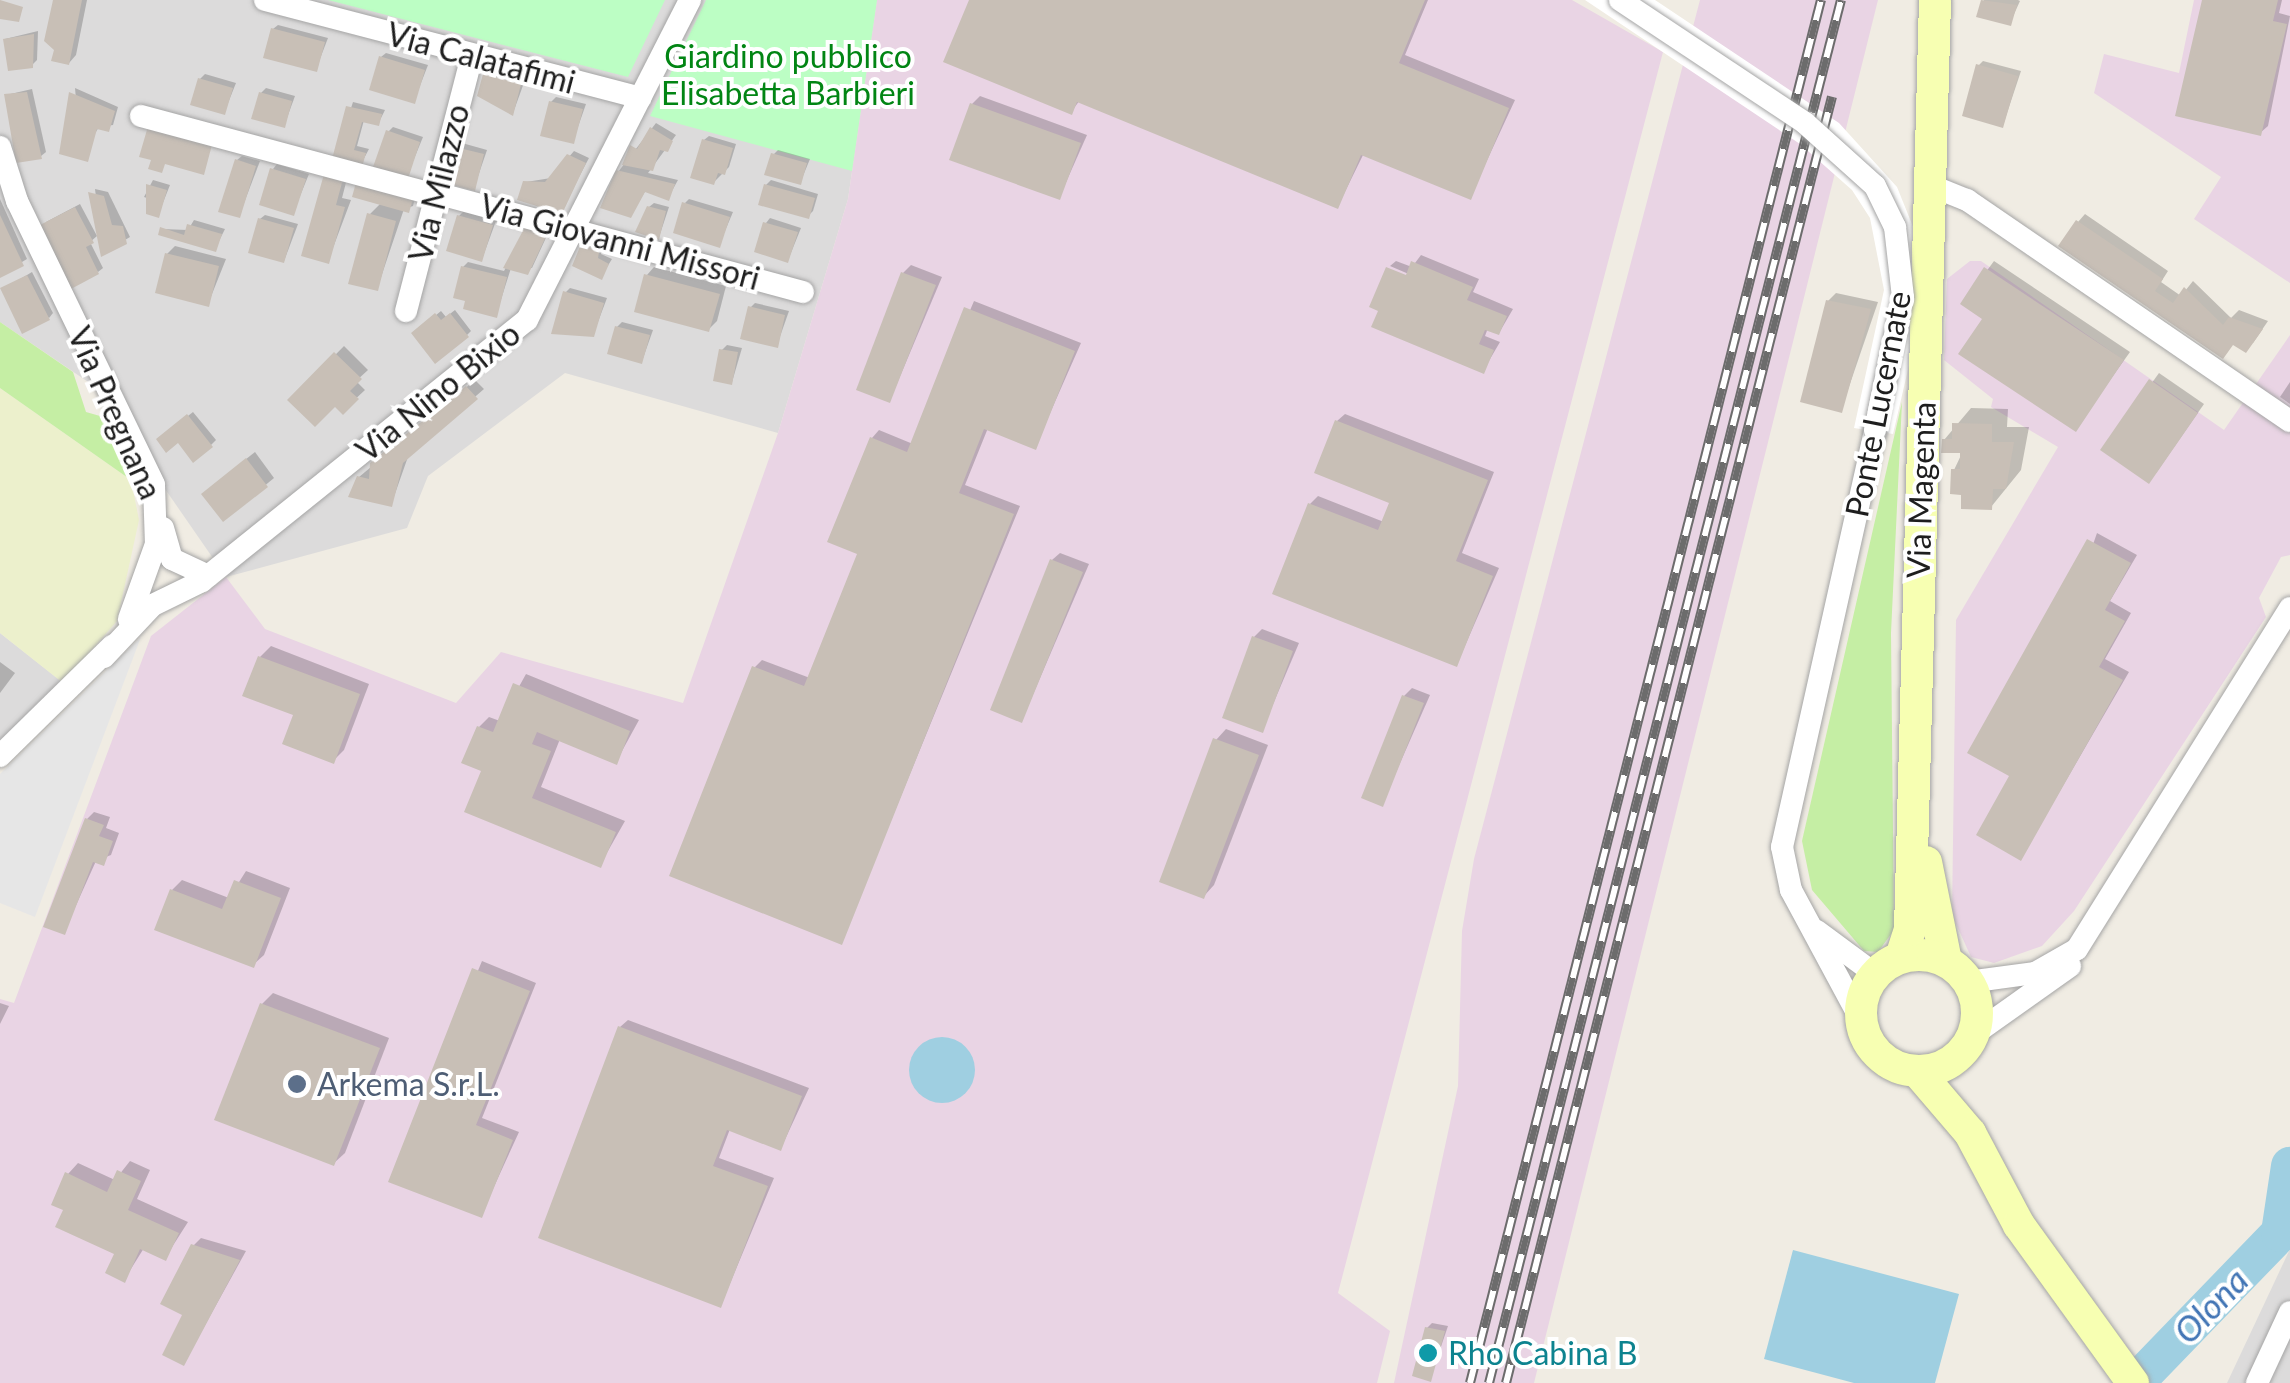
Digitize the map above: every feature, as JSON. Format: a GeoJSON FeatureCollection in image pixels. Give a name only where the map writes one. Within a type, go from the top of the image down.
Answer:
{"type":"FeatureCollection","features":[{"type":"Feature","properties":{"kind":"street","name":"Via Calatafimi"},"geometry":{"type":"LineString","coordinates":[[264,0],[640,98]]}},
{"type":"Feature","properties":{"kind":"street","name":"Via Nino Bixio"},"geometry":{"type":"LineString","coordinates":[[104,658],[154,605],[208,576],[515,334],[577,230],[690,0]]}},
{"type":"Feature","properties":{"kind":"street","name":"Ponte Lucernate"},"geometry":{"type":"LineString","coordinates":[[1620,0],[1805,123],[1875,186],[1894,227],[1903,274],[1876,430],[1782,847],[1791,890],[1860,1020]]}},
{"type":"Feature","properties":{"kind":"street","name":"Via Magenta"},"geometry":{"type":"LineString","coordinates":[[1888,965],[1910,930],[1935,0]]}},
{"type":"Feature","properties":{"kind":"street","name":"Via Milazzo"},"geometry":{"type":"LineString","coordinates":[[406,312],[472,56]]}},
{"type":"Feature","properties":{"kind":"street","name":"Via Giovanni Missori"},"geometry":{"type":"LineString","coordinates":[[141,116],[803,292]]}},
{"type":"Feature","properties":{"kind":"street","name":"Via Pregnana"},"geometry":{"type":"LineString","coordinates":[[0,148],[10,185],[154,485],[159,516],[148,580],[104,658],[0,756]]}},
{"type":"Feature","properties":{"kind":"street"},"geometry":{"type":"LineString","coordinates":[[1932,186],[1966,200],[2290,421]]}},
{"type":"Feature","properties":{"kind":"street"},"geometry":{"type":"LineString","coordinates":[[159,516],[172,560],[208,576]]}},
{"type":"Feature","properties":{"kind":"street"},"geometry":{"type":"LineString","coordinates":[[1917,1071],[1964,1046],[2059,977],[2084,952],[2095,925],[2290,608]]}},
{"type":"Feature","properties":{"kind":"street","name":"Via Magenta"},"geometry":{"type":"LineString","coordinates":[[1915,794],[1957,972]]}},
{"type":"Feature","properties":{"kind":"street"},"geometry":{"type":"LineString","coordinates":[[2095,925],[2060,962],[2036,973],[1957,972],[1888,965],[1860,1020],[1879,1056],[1917,1071],[1970,1132],[2019,1225],[2128,1377]]}},
{"type":"Feature","properties":{"kind":"street","name":"Ponte Lucernate"},"geometry":{"type":"LineString","coordinates":[[1814,929],[1888,965]]}},
{"type":"Feature","properties":{"kind":"street"},"geometry":{"type":"LineString","coordinates":[[1957,972],[1977,1011],[1964,1046],[1970,1132]]}},
{"type":"Feature","properties":{"kind":"street"},"geometry":{"type":"LineString","coordinates":[[2257,1383],[2290,1312]]}},
{"type":"Feature","properties":{"kind":"shaded area"},"geometry":{"type":"Polygon","coordinates":[[[0,0],[877,0],[848,199],[778,433],[565,373],[428,476],[407,528],[226,577],[154,473],[122,405],[0,322],[0,0]]]}},
{"type":"Feature","properties":{"kind":"shaded area"},"geometry":{"type":"Polygon","coordinates":[[[877,0],[1572,0],[1663,52],[1338,1293],[1390,1331],[1377,1383],[0,1383],[0,999],[14,1003],[151,636],[226,577],[265,629],[456,703],[501,652],[683,703],[778,433],[848,199],[877,0]]]}},
{"type":"Feature","properties":{"kind":"shaded area"},"geometry":{"type":"Polygon","coordinates":[[[1700,0],[1878,0],[1534,1383],[1394,1383],[1458,1086],[1462,931],[1474,859],[1700,0]]]}},
{"type":"Feature","properties":{"kind":"shaded area"},"geometry":{"type":"Polygon","coordinates":[[[2194,0],[2290,0],[2290,283],[2194,219],[2221,177],[2094,93],[2104,54],[2179,73],[2194,0]]]}},
{"type":"Feature","properties":{"kind":"shaded area"},"geometry":{"type":"Polygon","coordinates":[[[1970,261],[1981,261],[2224,430],[2290,335],[2290,555],[2281,557],[2259,598],[2266,617],[2074,911],[2042,946],[1994,963],[1971,957],[1952,915],[1956,620],[2058,447],[1991,407],[1993,399],[1944,360],[1947,279],[1970,261]]]}},
{"type":"Feature","properties":{"kind":"shaded area"},"geometry":{"type":"Polygon","coordinates":[[[0,633],[71,689],[0,748],[0,633]]]}},
{"type":"Feature","properties":{"kind":"shaded area"},"geometry":{"type":"Polygon","coordinates":[[[141,637],[35,917],[0,903],[0,774],[141,637]]]}},
{"type":"Feature","properties":{"kind":"shaded area"},"geometry":{"type":"Polygon","coordinates":[[[2290,1249],[2290,1383],[2227,1383],[2290,1249]]]}},
{"type":"Feature","properties":{"kind":"green space","name":"Giardino pubblico Elisabetta Barbieri"},"geometry":{"type":"Polygon","coordinates":[[[328,0],[665,0],[628,77],[328,0]]]}},
{"type":"Feature","properties":{"kind":"green space","name":"Giardino pubblico Elisabetta Barbieri"},"geometry":{"type":"Polygon","coordinates":[[[706,0],[877,0],[852,171],[650,116],[706,0]]]}},
{"type":"Feature","properties":{"kind":"green space"},"geometry":{"type":"Polygon","coordinates":[[[0,322],[73,372],[86,412],[107,418],[131,480],[0,388],[0,322]]]}},
{"type":"Feature","properties":{"kind":"green space"},"geometry":{"type":"Polygon","coordinates":[[[0,388],[131,480],[139,520],[117,621],[63,683],[0,633],[0,388]]]}},
{"type":"Feature","properties":{"kind":"green space"},"geometry":{"type":"Polygon","coordinates":[[[1902,402],[1891,633],[1894,930],[1878,952],[1864,951],[1812,890],[1802,841],[1902,402]]]}},
{"type":"Feature","properties":{"kind":"water"},"geometry":{"type":"Polygon","coordinates":[[[942,1037],[965,1047],[975,1070],[965,1093],[942,1103],[919,1093],[909,1070],[919,1047],[942,1037]]]}},
{"type":"Feature","properties":{"kind":"water"},"geometry":{"type":"Polygon","coordinates":[[[1793,1250],[1959,1294],[1935,1383],[1854,1383],[1764,1359],[1793,1250]]]}},
{"type":"Feature","properties":{"kind":"pier"},"geometry":{"type":"Polygon","coordinates":[[[1585,0],[1655,0],[1839,123],[1897,187],[1920,244],[1920,318],[1893,434],[1854,428],[1884,290],[1870,218],[1852,190],[1800,144],[1585,0]]]}},
{"type":"Feature","properties":{"kind":"building"},"geometry":{"type":"Polygon","coordinates":[[[0,0],[23,7],[19,22],[0,19],[0,0]]]}},
{"type":"Feature","properties":{"kind":"building"},"geometry":{"type":"Polygon","coordinates":[[[53,0],[82,0],[69,65],[51,61],[54,50],[44,41],[53,0]]]}},
{"type":"Feature","properties":{"kind":"building"},"geometry":{"type":"Polygon","coordinates":[[[969,0],[1425,0],[1399,63],[1509,108],[1471,200],[1361,155],[1338,209],[1077,102],[1072,115],[943,62],[969,0]]]}},
{"type":"Feature","properties":{"kind":"building"},"geometry":{"type":"Polygon","coordinates":[[[1981,0],[2017,5],[2011,26],[1976,17],[1981,0]]]}},
{"type":"Feature","properties":{"kind":"building"},"geometry":{"type":"Polygon","coordinates":[[[2202,0],[2278,0],[2273,21],[2287,24],[2261,136],[2175,116],[2202,0]]]}},
{"type":"Feature","properties":{"kind":"building"},"geometry":{"type":"Polygon","coordinates":[[[271,28],[325,42],[317,72],[263,58],[271,28]]]}},
{"type":"Feature","properties":{"kind":"building"},"geometry":{"type":"Polygon","coordinates":[[[34,34],[33,68],[8,71],[3,39],[34,34]]]}},
{"type":"Feature","properties":{"kind":"building"},"geometry":{"type":"Polygon","coordinates":[[[379,56],[425,70],[415,104],[369,90],[379,56]]]}},
{"type":"Feature","properties":{"kind":"building"},"geometry":{"type":"Polygon","coordinates":[[[1976,64],[2018,76],[2003,128],[1962,116],[1976,64]]]}},
{"type":"Feature","properties":{"kind":"building"},"geometry":{"type":"Polygon","coordinates":[[[483,74],[521,84],[513,116],[477,96],[483,74]]]}},
{"type":"Feature","properties":{"kind":"building"},"geometry":{"type":"Polygon","coordinates":[[[198,78],[233,88],[225,115],[190,105],[198,78]]]}},
{"type":"Feature","properties":{"kind":"building"},"geometry":{"type":"Polygon","coordinates":[[[27,92],[42,159],[16,163],[4,94],[27,92]]]}},
{"type":"Feature","properties":{"kind":"building"},"geometry":{"type":"Polygon","coordinates":[[[69,92],[115,111],[109,132],[97,129],[88,162],[59,154],[69,92]]]}},
{"type":"Feature","properties":{"kind":"building"},"geometry":{"type":"Polygon","coordinates":[[[259,92],[292,101],[285,128],[251,119],[259,92]]]}},
{"type":"Feature","properties":{"kind":"building"},"geometry":{"type":"Polygon","coordinates":[[[549,101],[583,109],[574,144],[540,136],[549,101]]]}},
{"type":"Feature","properties":{"kind":"building"},"geometry":{"type":"Polygon","coordinates":[[[970,103],[1081,143],[1060,200],[949,160],[970,103]]]}},
{"type":"Feature","properties":{"kind":"building"},"geometry":{"type":"Polygon","coordinates":[[[346,106],[382,114],[379,126],[362,122],[354,150],[366,153],[362,167],[332,159],[346,106]]]}},
{"type":"Feature","properties":{"kind":"building"},"geometry":{"type":"Polygon","coordinates":[[[149,123],[213,141],[204,175],[165,164],[162,173],[148,169],[151,160],[139,157],[149,123]]]}},
{"type":"Feature","properties":{"kind":"building"},"geometry":{"type":"Polygon","coordinates":[[[650,127],[673,141],[668,152],[660,150],[653,171],[622,165],[630,145],[637,149],[650,127]]]}},
{"type":"Feature","properties":{"kind":"building"},"geometry":{"type":"Polygon","coordinates":[[[386,130],[420,142],[408,179],[373,167],[386,130]]]}},
{"type":"Feature","properties":{"kind":"building"},"geometry":{"type":"Polygon","coordinates":[[[702,139],[733,148],[725,175],[718,173],[714,185],[690,178],[702,139]]]}},
{"type":"Feature","properties":{"kind":"building"},"geometry":{"type":"Polygon","coordinates":[[[455,147],[484,154],[475,191],[445,183],[455,147]]]}},
{"type":"Feature","properties":{"kind":"building"},"geometry":{"type":"Polygon","coordinates":[[[771,153],[807,163],[801,185],[764,175],[771,153]]]}},
{"type":"Feature","properties":{"kind":"building"},"geometry":{"type":"Polygon","coordinates":[[[567,154],[586,163],[562,214],[517,200],[523,181],[545,182],[567,154]]]}},
{"type":"Feature","properties":{"kind":"building"},"geometry":{"type":"Polygon","coordinates":[[[235,159],[256,166],[240,218],[218,212],[235,159]]]}},
{"type":"Feature","properties":{"kind":"building"},"geometry":{"type":"Polygon","coordinates":[[[270,168],[306,179],[294,216],[259,205],[270,168]]]}},
{"type":"Feature","properties":{"kind":"building"},"geometry":{"type":"Polygon","coordinates":[[[616,170],[675,184],[669,201],[645,192],[631,218],[600,208],[616,170]]]}},
{"type":"Feature","properties":{"kind":"building"},"geometry":{"type":"Polygon","coordinates":[[[324,174],[343,179],[336,205],[345,207],[329,264],[301,256],[324,174]]]}},
{"type":"Feature","properties":{"kind":"building"},"geometry":{"type":"Polygon","coordinates":[[[357,179],[414,195],[409,213],[352,197],[357,179]]]}},
{"type":"Feature","properties":{"kind":"building"},"geometry":{"type":"Polygon","coordinates":[[[146,184],[167,190],[159,218],[146,214],[146,184]]]}},
{"type":"Feature","properties":{"kind":"building"},"geometry":{"type":"Polygon","coordinates":[[[764,184],[815,198],[809,219],[758,205],[764,184]]]}},
{"type":"Feature","properties":{"kind":"building"},"geometry":{"type":"Polygon","coordinates":[[[88,192],[104,196],[112,225],[123,226],[127,244],[101,257],[88,192]]]}},
{"type":"Feature","properties":{"kind":"building"},"geometry":{"type":"Polygon","coordinates":[[[682,202],[730,217],[720,248],[673,233],[682,202]]]}},
{"type":"Feature","properties":{"kind":"building"},"geometry":{"type":"Polygon","coordinates":[[[647,206],[666,211],[659,240],[635,232],[647,206]]]}},
{"type":"Feature","properties":{"kind":"building"},"geometry":{"type":"Polygon","coordinates":[[[75,207],[94,243],[86,247],[99,274],[71,289],[38,226],[75,207]]]}},
{"type":"Feature","properties":{"kind":"building"},"geometry":{"type":"Polygon","coordinates":[[[367,213],[396,221],[378,291],[348,284],[367,213]]]}},
{"type":"Feature","properties":{"kind":"building"},"geometry":{"type":"Polygon","coordinates":[[[0,215],[24,266],[0,278],[0,215]]]}},
{"type":"Feature","properties":{"kind":"building"},"geometry":{"type":"Polygon","coordinates":[[[457,215],[493,225],[482,262],[446,251],[457,215]]]}},
{"type":"Feature","properties":{"kind":"building"},"geometry":{"type":"Polygon","coordinates":[[[258,218],[294,228],[284,263],[248,253],[258,218]]]}},
{"type":"Feature","properties":{"kind":"building"},"geometry":{"type":"Polygon","coordinates":[[[2076,220],[2163,279],[2155,291],[2173,303],[2184,287],[2223,325],[2229,317],[2263,329],[2246,353],[2233,345],[2223,359],[2058,246],[2076,220]]]}},
{"type":"Feature","properties":{"kind":"building"},"geometry":{"type":"Polygon","coordinates":[[[763,222],[798,232],[788,263],[754,252],[763,222]]]}},
{"type":"Feature","properties":{"kind":"building"},"geometry":{"type":"Polygon","coordinates":[[[187,224],[222,234],[216,252],[158,235],[160,227],[184,235],[187,224]]]}},
{"type":"Feature","properties":{"kind":"building"},"geometry":{"type":"Polygon","coordinates":[[[526,225],[548,232],[528,275],[503,268],[526,225]]]}},
{"type":"Feature","properties":{"kind":"building"},"geometry":{"type":"Polygon","coordinates":[[[581,244],[600,247],[598,258],[609,264],[602,280],[572,266],[581,244]]]}},
{"type":"Feature","properties":{"kind":"building"},"geometry":{"type":"Polygon","coordinates":[[[165,253],[219,266],[209,307],[155,293],[165,253]]]}},
{"type":"Feature","properties":{"kind":"building"},"geometry":{"type":"Polygon","coordinates":[[[1411,261],[1473,287],[1467,300],[1507,316],[1499,335],[1485,330],[1479,344],[1494,350],[1484,374],[1371,327],[1378,311],[1369,307],[1386,267],[1406,275],[1411,261]]]}},
{"type":"Feature","properties":{"kind":"building"},"geometry":{"type":"Polygon","coordinates":[[[461,266],[507,277],[497,318],[463,309],[465,301],[453,298],[461,266]]]}},
{"type":"Feature","properties":{"kind":"building"},"geometry":{"type":"Polygon","coordinates":[[[1984,267],[2124,360],[2076,432],[1958,354],[1982,319],[1960,304],[1984,267]]]}},
{"type":"Feature","properties":{"kind":"building"},"geometry":{"type":"Polygon","coordinates":[[[901,272],[936,285],[890,403],[856,390],[901,272]]]}},
{"type":"Feature","properties":{"kind":"building"},"geometry":{"type":"Polygon","coordinates":[[[644,274],[720,294],[709,332],[634,312],[644,274]]]}},
{"type":"Feature","properties":{"kind":"building"},"geometry":{"type":"Polygon","coordinates":[[[27,275],[50,320],[22,334],[0,288],[27,275]]]}},
{"type":"Feature","properties":{"kind":"building"},"geometry":{"type":"Polygon","coordinates":[[[563,291],[604,303],[594,337],[551,334],[563,291]]]}},
{"type":"Feature","properties":{"kind":"building"},"geometry":{"type":"Polygon","coordinates":[[[1826,300],[1871,309],[1842,413],[1800,402],[1826,300]]]}},
{"type":"Feature","properties":{"kind":"building"},"geometry":{"type":"Polygon","coordinates":[[[748,306],[785,315],[778,348],[740,339],[748,306]]]}},
{"type":"Feature","properties":{"kind":"building"},"geometry":{"type":"Polygon","coordinates":[[[964,307],[1075,351],[1036,450],[984,429],[959,493],[1014,514],[842,945],[669,876],[752,666],[804,686],[857,554],[827,542],[870,437],[907,452],[964,307]]]}},
{"type":"Feature","properties":{"kind":"building"},"geometry":{"type":"Polygon","coordinates":[[[435,313],[441,320],[450,313],[469,337],[435,364],[411,333],[435,313]]]}},
{"type":"Feature","properties":{"kind":"building"},"geometry":{"type":"Polygon","coordinates":[[[615,326],[650,335],[642,364],[607,354],[615,326]]]}},
{"type":"Feature","properties":{"kind":"building"},"geometry":{"type":"Polygon","coordinates":[[[719,349],[738,352],[732,385],[713,381],[719,349]]]}},
{"type":"Feature","properties":{"kind":"building"},"geometry":{"type":"Polygon","coordinates":[[[334,352],[362,379],[350,391],[359,399],[343,415],[335,407],[315,427],[287,400],[334,352]]]}},
{"type":"Feature","properties":{"kind":"building"},"geometry":{"type":"Polygon","coordinates":[[[2149,379],[2198,413],[2149,484],[2100,450],[2149,379]]]}},
{"type":"Feature","properties":{"kind":"building"},"geometry":{"type":"Polygon","coordinates":[[[466,386],[478,399],[403,463],[392,507],[348,497],[357,476],[369,479],[370,463],[466,386]]]}},
{"type":"Feature","properties":{"kind":"building"},"geometry":{"type":"Polygon","coordinates":[[[187,414],[213,447],[193,463],[178,443],[166,453],[156,439],[187,414]]]}},
{"type":"Feature","properties":{"kind":"building"},"geometry":{"type":"Polygon","coordinates":[[[1335,420],[1488,480],[1456,561],[1493,576],[1457,667],[1272,594],[1308,503],[1378,530],[1389,503],[1314,473],[1335,420]]]}},
{"type":"Feature","properties":{"kind":"building"},"geometry":{"type":"Polygon","coordinates":[[[1952,423],[1992,424],[1992,442],[2014,442],[2006,489],[1993,489],[1992,510],[1961,509],[1961,495],[1950,494],[1951,469],[1960,469],[1960,453],[1941,453],[1942,439],[1952,439],[1952,423]]]}},
{"type":"Feature","properties":{"kind":"building"},"geometry":{"type":"Polygon","coordinates":[[[246,458],[268,487],[223,522],[201,494],[246,458]]]}},
{"type":"Feature","properties":{"kind":"building"},"geometry":{"type":"Polygon","coordinates":[[[2087,539],[2131,563],[2105,610],[2125,621],[2099,667],[2123,680],[2021,861],[1976,835],[2009,776],[1967,753],[2087,539]]]}},
{"type":"Feature","properties":{"kind":"building"},"geometry":{"type":"Polygon","coordinates":[[[1050,559],[1083,572],[1022,723],[990,710],[1050,559]]]}},
{"type":"Feature","properties":{"kind":"building"},"geometry":{"type":"Polygon","coordinates":[[[1252,636],[1293,651],[1263,733],[1222,718],[1252,636]]]}},
{"type":"Feature","properties":{"kind":"building"},"geometry":{"type":"Polygon","coordinates":[[[258,656],[360,694],[334,764],[282,744],[293,715],[242,696],[258,656]]]}},
{"type":"Feature","properties":{"kind":"building"},"geometry":{"type":"Polygon","coordinates":[[[513,683],[630,731],[617,765],[537,732],[532,744],[551,751],[532,798],[616,832],[601,868],[464,812],[481,771],[461,763],[477,726],[493,732],[513,683]]]}},
{"type":"Feature","properties":{"kind":"building"},"geometry":{"type":"Polygon","coordinates":[[[1402,695],[1424,703],[1383,807],[1361,798],[1402,695]]]}},
{"type":"Feature","properties":{"kind":"building"},"geometry":{"type":"Polygon","coordinates":[[[1213,738],[1259,755],[1204,899],[1159,882],[1213,738]]]}},
{"type":"Feature","properties":{"kind":"building"},"geometry":{"type":"Polygon","coordinates":[[[85,818],[104,825],[99,836],[113,841],[104,866],[93,862],[65,935],[43,927],[85,818]]]}},
{"type":"Feature","properties":{"kind":"building"},"geometry":{"type":"Polygon","coordinates":[[[234,880],[281,898],[254,968],[154,930],[170,889],[222,909],[234,880]]]}},
{"type":"Feature","properties":{"kind":"building"},"geometry":{"type":"Polygon","coordinates":[[[472,968],[530,991],[476,1125],[513,1140],[482,1218],[388,1182],[472,968]]]}},
{"type":"Feature","properties":{"kind":"building","name":"Arkema S.r.L."},"geometry":{"type":"Polygon","coordinates":[[[260,1003],[380,1048],[334,1166],[214,1120],[260,1003]]]}},
{"type":"Feature","properties":{"kind":"building"},"geometry":{"type":"Polygon","coordinates":[[[618,1026],[802,1096],[781,1151],[727,1130],[713,1166],[768,1186],[721,1308],[538,1238],[618,1026]]]}},
{"type":"Feature","properties":{"kind":"building"},"geometry":{"type":"Polygon","coordinates":[[[117,1170],[141,1181],[128,1210],[179,1233],[166,1261],[140,1249],[125,1283],[105,1273],[114,1254],[55,1227],[63,1210],[51,1205],[65,1172],[107,1192],[117,1170]]]}},
{"type":"Feature","properties":{"kind":"building"},"geometry":{"type":"Polygon","coordinates":[[[191,1244],[240,1260],[184,1366],[162,1355],[182,1315],[160,1304],[191,1244]]]}},
{"type":"Feature","properties":{"kind":"building","name":"Rho Cabina B"},"geometry":{"type":"Polygon","coordinates":[[[1425,1327],[1445,1331],[1431,1382],[1412,1376],[1425,1327]]]}},
{"type":"Feature","properties":{"kind":"waterway","name":"Olona"},"geometry":{"type":"LineString","coordinates":[[2135,1383],[2280,1233],[2290,1166]]}},
{"type":"Feature","properties":{"kind":"railway"},"geometry":{"type":"LineString","coordinates":[[1470,1383],[1821,0]]}},
{"type":"Feature","properties":{"kind":"railway"},"geometry":{"type":"LineString","coordinates":[[1489,1383],[1841,0]]}},
{"type":"Feature","properties":{"kind":"railway"},"geometry":{"type":"LineString","coordinates":[[1506,1383],[1832,97]]}},
{"type":"Feature","properties":{"kind":"place","name":"Arkema S.r.L."},"geometry":{"type":"Point","coordinates":[297,1084]}},
{"type":"Feature","properties":{"kind":"place","name":"Rho Cabina B"},"geometry":{"type":"Point","coordinates":[1428,1353]}}]}
